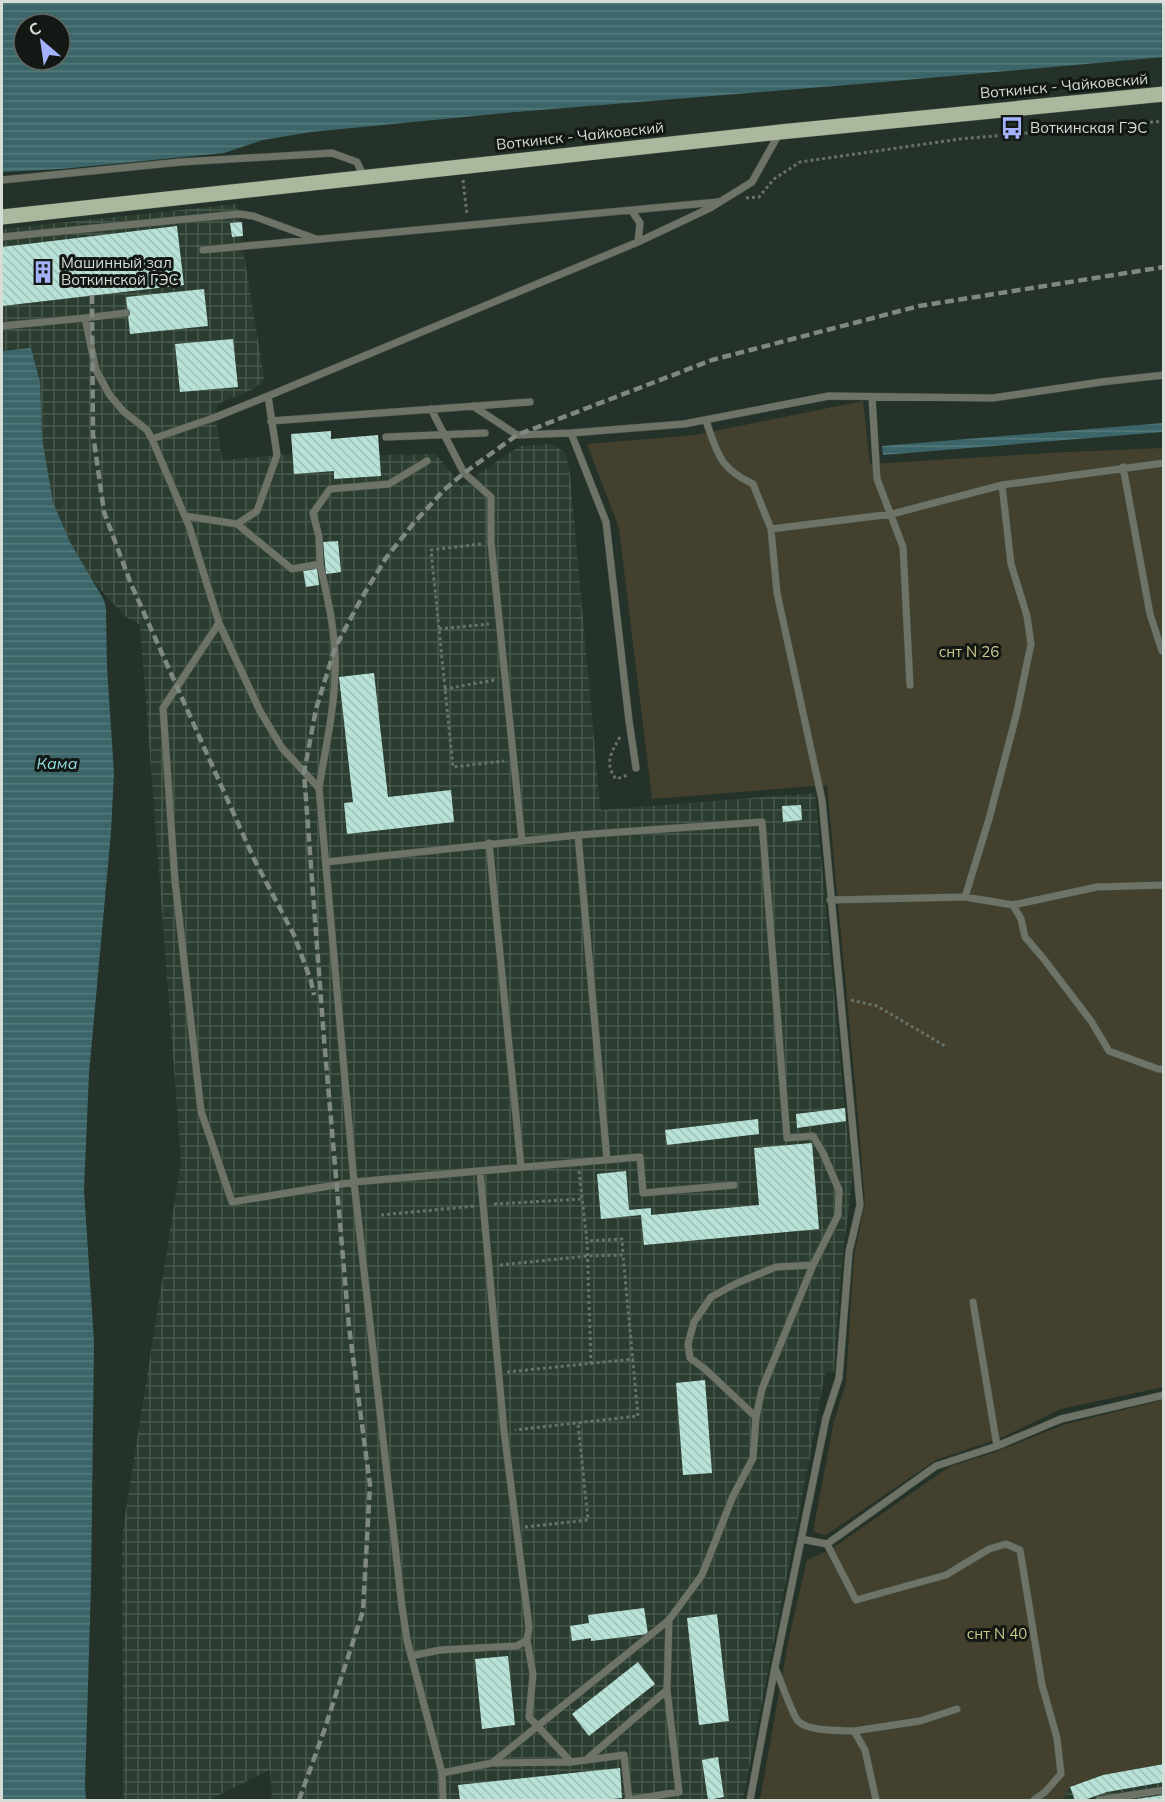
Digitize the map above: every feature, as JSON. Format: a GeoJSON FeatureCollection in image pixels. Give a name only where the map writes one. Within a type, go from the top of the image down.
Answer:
{"type":"FeatureCollection","features":[{"type":"Feature","properties":{"kind":"main road","name":"Воткинск - Чайковский"},"geometry":{"type":"LineString","coordinates":[[2,217],[780,132],[1164,94]]}},
{"type":"Feature","properties":{"kind":"lane"},"geometry":{"type":"LineString","coordinates":[[152,439],[268,396],[638,242],[710,208],[752,182],[780,132]]}},
{"type":"Feature","properties":{"kind":"lane"},"geometry":{"type":"LineString","coordinates":[[2,180],[181,162],[332,153],[357,162],[364,178]]}},
{"type":"Feature","properties":{"kind":"lane"},"geometry":{"type":"LineString","coordinates":[[203,250],[721,201]]}},
{"type":"Feature","properties":{"kind":"lane"},"geometry":{"type":"LineString","coordinates":[[632,210],[640,223],[638,242]]}},
{"type":"Feature","properties":{"kind":"lane"},"geometry":{"type":"LineString","coordinates":[[2,237],[239,214],[253,216],[318,240]]}},
{"type":"Feature","properties":{"kind":"lane"},"geometry":{"type":"LineString","coordinates":[[2,326],[126,312]]}},
{"type":"Feature","properties":{"kind":"lane"},"geometry":{"type":"LineString","coordinates":[[85,318],[96,370],[100,378],[123,411],[147,430],[152,439],[185,516],[219,623],[260,711],[282,748],[319,788]]}},
{"type":"Feature","properties":{"kind":"lane"},"geometry":{"type":"LineString","coordinates":[[473,406],[517,435],[571,433],[706,421],[829,396],[993,398],[1164,375]]}},
{"type":"Feature","properties":{"kind":"lane"},"geometry":{"type":"LineString","coordinates":[[237,524],[256,511],[277,455],[268,396]]}},
{"type":"Feature","properties":{"kind":"lane"},"geometry":{"type":"LineString","coordinates":[[872,397],[877,479],[903,547],[910,685]]}},
{"type":"Feature","properties":{"kind":"lane"},"geometry":{"type":"LineString","coordinates":[[271,421],[530,402]]}},
{"type":"Feature","properties":{"kind":"lane"},"geometry":{"type":"LineString","coordinates":[[431,409],[464,473],[491,497],[491,542],[522,840]]}},
{"type":"Feature","properties":{"kind":"lane"},"geometry":{"type":"LineString","coordinates":[[706,421],[720,460],[736,476],[753,484],[771,529],[777,593],[822,800],[860,1205],[849,1252],[839,1378],[826,1418],[750,1800]]}},
{"type":"Feature","properties":{"kind":"lane"},"geometry":{"type":"LineString","coordinates":[[386,437],[484,433]]}},
{"type":"Feature","properties":{"kind":"lane"},"geometry":{"type":"LineString","coordinates":[[571,433],[606,522],[636,768]]}},
{"type":"Feature","properties":{"kind":"lane"},"geometry":{"type":"LineString","coordinates":[[427,461],[389,484],[330,489],[313,513],[335,648],[333,702],[319,788],[354,1182],[402,1607],[411,1656],[442,1773],[443,1800]]}},
{"type":"Feature","properties":{"kind":"lane"},"geometry":{"type":"LineString","coordinates":[[771,529],[892,514],[1002,485],[1164,463]]}},
{"type":"Feature","properties":{"kind":"lane"},"geometry":{"type":"LineString","coordinates":[[1123,467],[1150,614],[1162,651]]}},
{"type":"Feature","properties":{"kind":"lane"},"geometry":{"type":"LineString","coordinates":[[965,897],[989,819],[1016,717],[1031,644],[1027,616],[1011,564],[1002,485]]}},
{"type":"Feature","properties":{"kind":"lane"},"geometry":{"type":"LineString","coordinates":[[185,516],[237,524],[292,569],[320,564]]}},
{"type":"Feature","properties":{"kind":"lane"},"geometry":{"type":"LineString","coordinates":[[219,623],[163,708],[175,881],[201,1112],[232,1202],[354,1182],[640,1157],[643,1193],[734,1185]]}},
{"type":"Feature","properties":{"kind":"lane"},"geometry":{"type":"LineString","coordinates":[[326,862],[489,843],[762,822],[787,1138],[813,1136],[839,1190],[838,1215],[813,1265],[762,1389],[756,1417],[753,1458],[733,1496],[702,1575],[669,1620],[492,1763]]}},
{"type":"Feature","properties":{"kind":"lane"},"geometry":{"type":"LineString","coordinates":[[578,835],[607,1160]]}},
{"type":"Feature","properties":{"kind":"lane"},"geometry":{"type":"LineString","coordinates":[[489,843],[521,1167]]}},
{"type":"Feature","properties":{"kind":"lane"},"geometry":{"type":"LineString","coordinates":[[830,900],[965,897],[1013,905],[1097,887],[1164,885]]}},
{"type":"Feature","properties":{"kind":"lane"},"geometry":{"type":"LineString","coordinates":[[1013,905],[1021,919],[1025,937],[1091,1021],[1109,1051],[1158,1069],[1164,1069]]}},
{"type":"Feature","properties":{"kind":"lane"},"geometry":{"type":"LineString","coordinates":[[480,1171],[504,1431],[529,1627],[527,1640],[533,1674],[529,1717],[571,1762]]}},
{"type":"Feature","properties":{"kind":"lane"},"geometry":{"type":"LineString","coordinates":[[756,1417],[690,1358],[688,1344],[694,1323],[711,1297],[737,1282],[776,1267],[813,1265]]}},
{"type":"Feature","properties":{"kind":"lane"},"geometry":{"type":"LineString","coordinates":[[973,1302],[997,1446]]}},
{"type":"Feature","properties":{"kind":"lane"},"geometry":{"type":"LineString","coordinates":[[801,1539],[827,1544],[936,1466],[997,1446],[1061,1419],[1164,1395]]}},
{"type":"Feature","properties":{"kind":"lane"},"geometry":{"type":"LineString","coordinates":[[827,1544],[856,1600],[946,1575],[989,1549],[1006,1544],[1020,1550],[1042,1685],[1058,1738],[1061,1774],[1045,1792],[1034,1800]]}},
{"type":"Feature","properties":{"kind":"lane"},"geometry":{"type":"LineString","coordinates":[[442,1773],[492,1763],[571,1762],[624,1755],[628,1800],[679,1792],[668,1690],[669,1620]]}},
{"type":"Feature","properties":{"kind":"lane"},"geometry":{"type":"LineString","coordinates":[[411,1656],[440,1650],[517,1646],[527,1640]]}},
{"type":"Feature","properties":{"kind":"lane"},"geometry":{"type":"LineString","coordinates":[[775,1667],[798,1720],[806,1726],[854,1731],[920,1721],[957,1709]]}},
{"type":"Feature","properties":{"kind":"lane"},"geometry":{"type":"LineString","coordinates":[[586,1760],[668,1690]]}},
{"type":"Feature","properties":{"kind":"lane"},"geometry":{"type":"LineString","coordinates":[[854,1731],[865,1750],[876,1800]]}},
{"type":"Feature","properties":{"kind":"lane"},"geometry":{"type":"LineString","coordinates":[[1099,1800],[1164,1790]]}},
{"type":"Feature","properties":{"kind":"path"},"geometry":{"type":"LineString","coordinates":[[721,201],[759,197],[774,179],[800,162],[960,139],[1164,121]]}},
{"type":"Feature","properties":{"kind":"path"},"geometry":{"type":"LineString","coordinates":[[462,167],[468,226]]}},
{"type":"Feature","properties":{"kind":"path"},"geometry":{"type":"LineString","coordinates":[[491,542],[431,550],[444,689],[453,767],[514,760]]}},
{"type":"Feature","properties":{"kind":"path"},"geometry":{"type":"LineString","coordinates":[[438,629],[500,622]]}},
{"type":"Feature","properties":{"kind":"path"},"geometry":{"type":"LineString","coordinates":[[444,689],[506,678]]}},
{"type":"Feature","properties":{"kind":"path"},"geometry":{"type":"LineString","coordinates":[[629,721],[609,759],[610,770],[616,779],[627,776],[636,768]]}},
{"type":"Feature","properties":{"kind":"path"},"geometry":{"type":"LineString","coordinates":[[840,998],[877,1006],[945,1046]]}},
{"type":"Feature","properties":{"kind":"path"},"geometry":{"type":"LineString","coordinates":[[578,1162],[588,1256],[591,1364]]}},
{"type":"Feature","properties":{"kind":"path"},"geometry":{"type":"LineString","coordinates":[[504,1431],[638,1416],[622,1239],[587,1241]]}},
{"type":"Feature","properties":{"kind":"path"},"geometry":{"type":"LineString","coordinates":[[489,1266],[588,1256],[623,1255]]}},
{"type":"Feature","properties":{"kind":"path"},"geometry":{"type":"LineString","coordinates":[[499,1372],[634,1359]]}},
{"type":"Feature","properties":{"kind":"path"},"geometry":{"type":"LineString","coordinates":[[517,1528],[588,1520],[578,1423]]}},
{"type":"Feature","properties":{"kind":"shaded area"},"geometry":{"type":"Polygon","coordinates":[[[237,204],[240,222],[230,223],[232,237],[241,237],[264,377],[262,383],[251,390],[217,404],[216,417],[222,460],[293,454],[334,471],[335,479],[381,476],[379,455],[435,454],[461,486],[520,446],[552,444],[566,453],[570,475],[601,810],[815,793],[853,1173],[841,1271],[834,1372],[825,1373],[743,1800],[272,1800],[270,1770],[209,1800],[123,1800],[122,1535],[181,1161],[140,625],[125,616],[89,575],[70,542],[53,502],[42,438],[40,382],[31,349],[2,351],[2,229],[237,204]]]}},
{"type":"Feature","properties":{"kind":"shaded area"},"geometry":{"type":"Polygon","coordinates":[[[1163,1764],[1163,1800],[1062,1800],[1070,1787],[1102,1775],[1163,1764]]]}},
{"type":"Feature","properties":{"kind":"green space","name":"снт N 26"},"geometry":{"type":"Polygon","coordinates":[[[863,401],[870,464],[1163,448],[1163,1387],[1061,1409],[1003,1437],[936,1460],[826,1535],[813,1532],[834,1421],[846,1383],[854,1256],[865,1203],[827,785],[652,799],[619,528],[587,444],[695,435],[863,401]]]}},
{"type":"Feature","properties":{"kind":"green space","name":"снт N 40"},"geometry":{"type":"Polygon","coordinates":[[[1163,1400],[1163,1764],[1102,1775],[1070,1787],[1062,1800],[760,1800],[788,1642],[807,1560],[830,1550],[949,1467],[998,1451],[1063,1425],[1163,1400]]]}},
{"type":"Feature","properties":{"kind":"water"},"geometry":{"type":"Polygon","coordinates":[[[2,2],[1163,2],[1164,57],[516,112],[311,132],[263,140],[224,153],[61,169],[2,172],[2,2]]]}},
{"type":"Feature","properties":{"kind":"water","name":"Кама"},"geometry":{"type":"Polygon","coordinates":[[[31,348],[40,382],[42,438],[53,502],[70,542],[104,600],[106,608],[107,667],[114,773],[111,832],[89,1074],[84,1190],[94,1342],[86,1800],[2,1800],[2,351],[31,348]]]}},
{"type":"Feature","properties":{"kind":"water"},"geometry":{"type":"Polygon","coordinates":[[[1163,423],[1163,432],[883,455],[882,446],[1163,423]]]}},
{"type":"Feature","properties":{"kind":"building"},"geometry":{"type":"Polygon","coordinates":[[[242,222],[243,236],[232,237],[230,223],[242,222]]]}},
{"type":"Feature","properties":{"kind":"building"},"geometry":{"type":"Polygon","coordinates":[[[177,226],[184,285],[2,306],[2,247],[177,226]]]}},
{"type":"Feature","properties":{"kind":"building"},"geometry":{"type":"Polygon","coordinates":[[[204,289],[208,326],[130,334],[126,297],[204,289]]]}},
{"type":"Feature","properties":{"kind":"building"},"geometry":{"type":"Polygon","coordinates":[[[233,339],[238,387],[180,392],[175,344],[233,339]]]}},
{"type":"Feature","properties":{"kind":"building"},"geometry":{"type":"Polygon","coordinates":[[[331,431],[331,439],[378,435],[381,476],[334,479],[334,471],[294,474],[291,434],[331,431]]]}},
{"type":"Feature","properties":{"kind":"building"},"geometry":{"type":"Polygon","coordinates":[[[338,541],[341,572],[326,574],[323,542],[338,541]]]}},
{"type":"Feature","properties":{"kind":"building"},"geometry":{"type":"Polygon","coordinates":[[[317,569],[319,585],[306,587],[303,570],[317,569]]]}},
{"type":"Feature","properties":{"kind":"building"},"geometry":{"type":"Polygon","coordinates":[[[374,673],[388,797],[451,790],[454,822],[347,834],[344,803],[353,802],[339,677],[374,673]]]}},
{"type":"Feature","properties":{"kind":"building"},"geometry":{"type":"Polygon","coordinates":[[[801,805],[802,820],[783,822],[782,806],[801,805]]]}},
{"type":"Feature","properties":{"kind":"building"},"geometry":{"type":"Polygon","coordinates":[[[845,1108],[846,1121],[797,1128],[796,1114],[845,1108]]]}},
{"type":"Feature","properties":{"kind":"building"},"geometry":{"type":"Polygon","coordinates":[[[758,1119],[759,1134],[667,1145],[665,1130],[758,1119]]]}},
{"type":"Feature","properties":{"kind":"building"},"geometry":{"type":"Polygon","coordinates":[[[812,1143],[819,1229],[644,1245],[641,1215],[601,1219],[597,1174],[626,1171],[629,1210],[651,1208],[651,1215],[759,1205],[754,1148],[812,1143]]]}},
{"type":"Feature","properties":{"kind":"building"},"geometry":{"type":"Polygon","coordinates":[[[705,1380],[712,1473],[683,1475],[676,1383],[705,1380]]]}},
{"type":"Feature","properties":{"kind":"building"},"geometry":{"type":"Polygon","coordinates":[[[644,1608],[648,1634],[572,1641],[570,1626],[589,1623],[588,1615],[644,1608]]]}},
{"type":"Feature","properties":{"kind":"building"},"geometry":{"type":"Polygon","coordinates":[[[717,1614],[729,1721],[699,1725],[687,1618],[717,1614]]]}},
{"type":"Feature","properties":{"kind":"building"},"geometry":{"type":"Polygon","coordinates":[[[508,1656],[515,1725],[482,1729],[475,1659],[508,1656]]]}},
{"type":"Feature","properties":{"kind":"building"},"geometry":{"type":"Polygon","coordinates":[[[638,1662],[655,1684],[589,1736],[572,1714],[638,1662]]]}},
{"type":"Feature","properties":{"kind":"building"},"geometry":{"type":"Polygon","coordinates":[[[718,1757],[724,1797],[708,1800],[702,1760],[718,1757]]]}},
{"type":"Feature","properties":{"kind":"building"},"geometry":{"type":"Polygon","coordinates":[[[1164,1764],[1164,1782],[1107,1792],[1084,1800],[1075,1800],[1070,1787],[1103,1775],[1164,1764]]]}},
{"type":"Feature","properties":{"kind":"building"},"geometry":{"type":"Polygon","coordinates":[[[620,1768],[622,1798],[612,1800],[460,1800],[458,1785],[620,1768]]]}},
{"type":"Feature","properties":{"kind":"building"},"geometry":{"type":"Polygon","coordinates":[[[1164,1795],[1164,1800],[1136,1800],[1136,1799],[1164,1795]]]}},
{"type":"Feature","properties":{"kind":"railway"},"geometry":{"type":"LineString","coordinates":[[299,1800],[363,1611],[370,1485],[349,1327],[304,773],[316,709],[335,648],[361,599],[386,558],[444,490],[517,435],[712,360],[919,306],[1164,267]]}},
{"type":"Feature","properties":{"kind":"railway"},"geometry":{"type":"LineString","coordinates":[[92,295],[93,434],[104,512],[131,584],[254,859],[294,935],[314,995]]}},
{"type":"Feature","properties":{"kind":"place","name":"Воткинская ГЭС"},"geometry":{"type":"Point","coordinates":[1012,128]}},
{"type":"Feature","properties":{"kind":"place","name":"Машинный зал Воткинской ГЭС"},"geometry":{"type":"Point","coordinates":[43,272]}}]}
